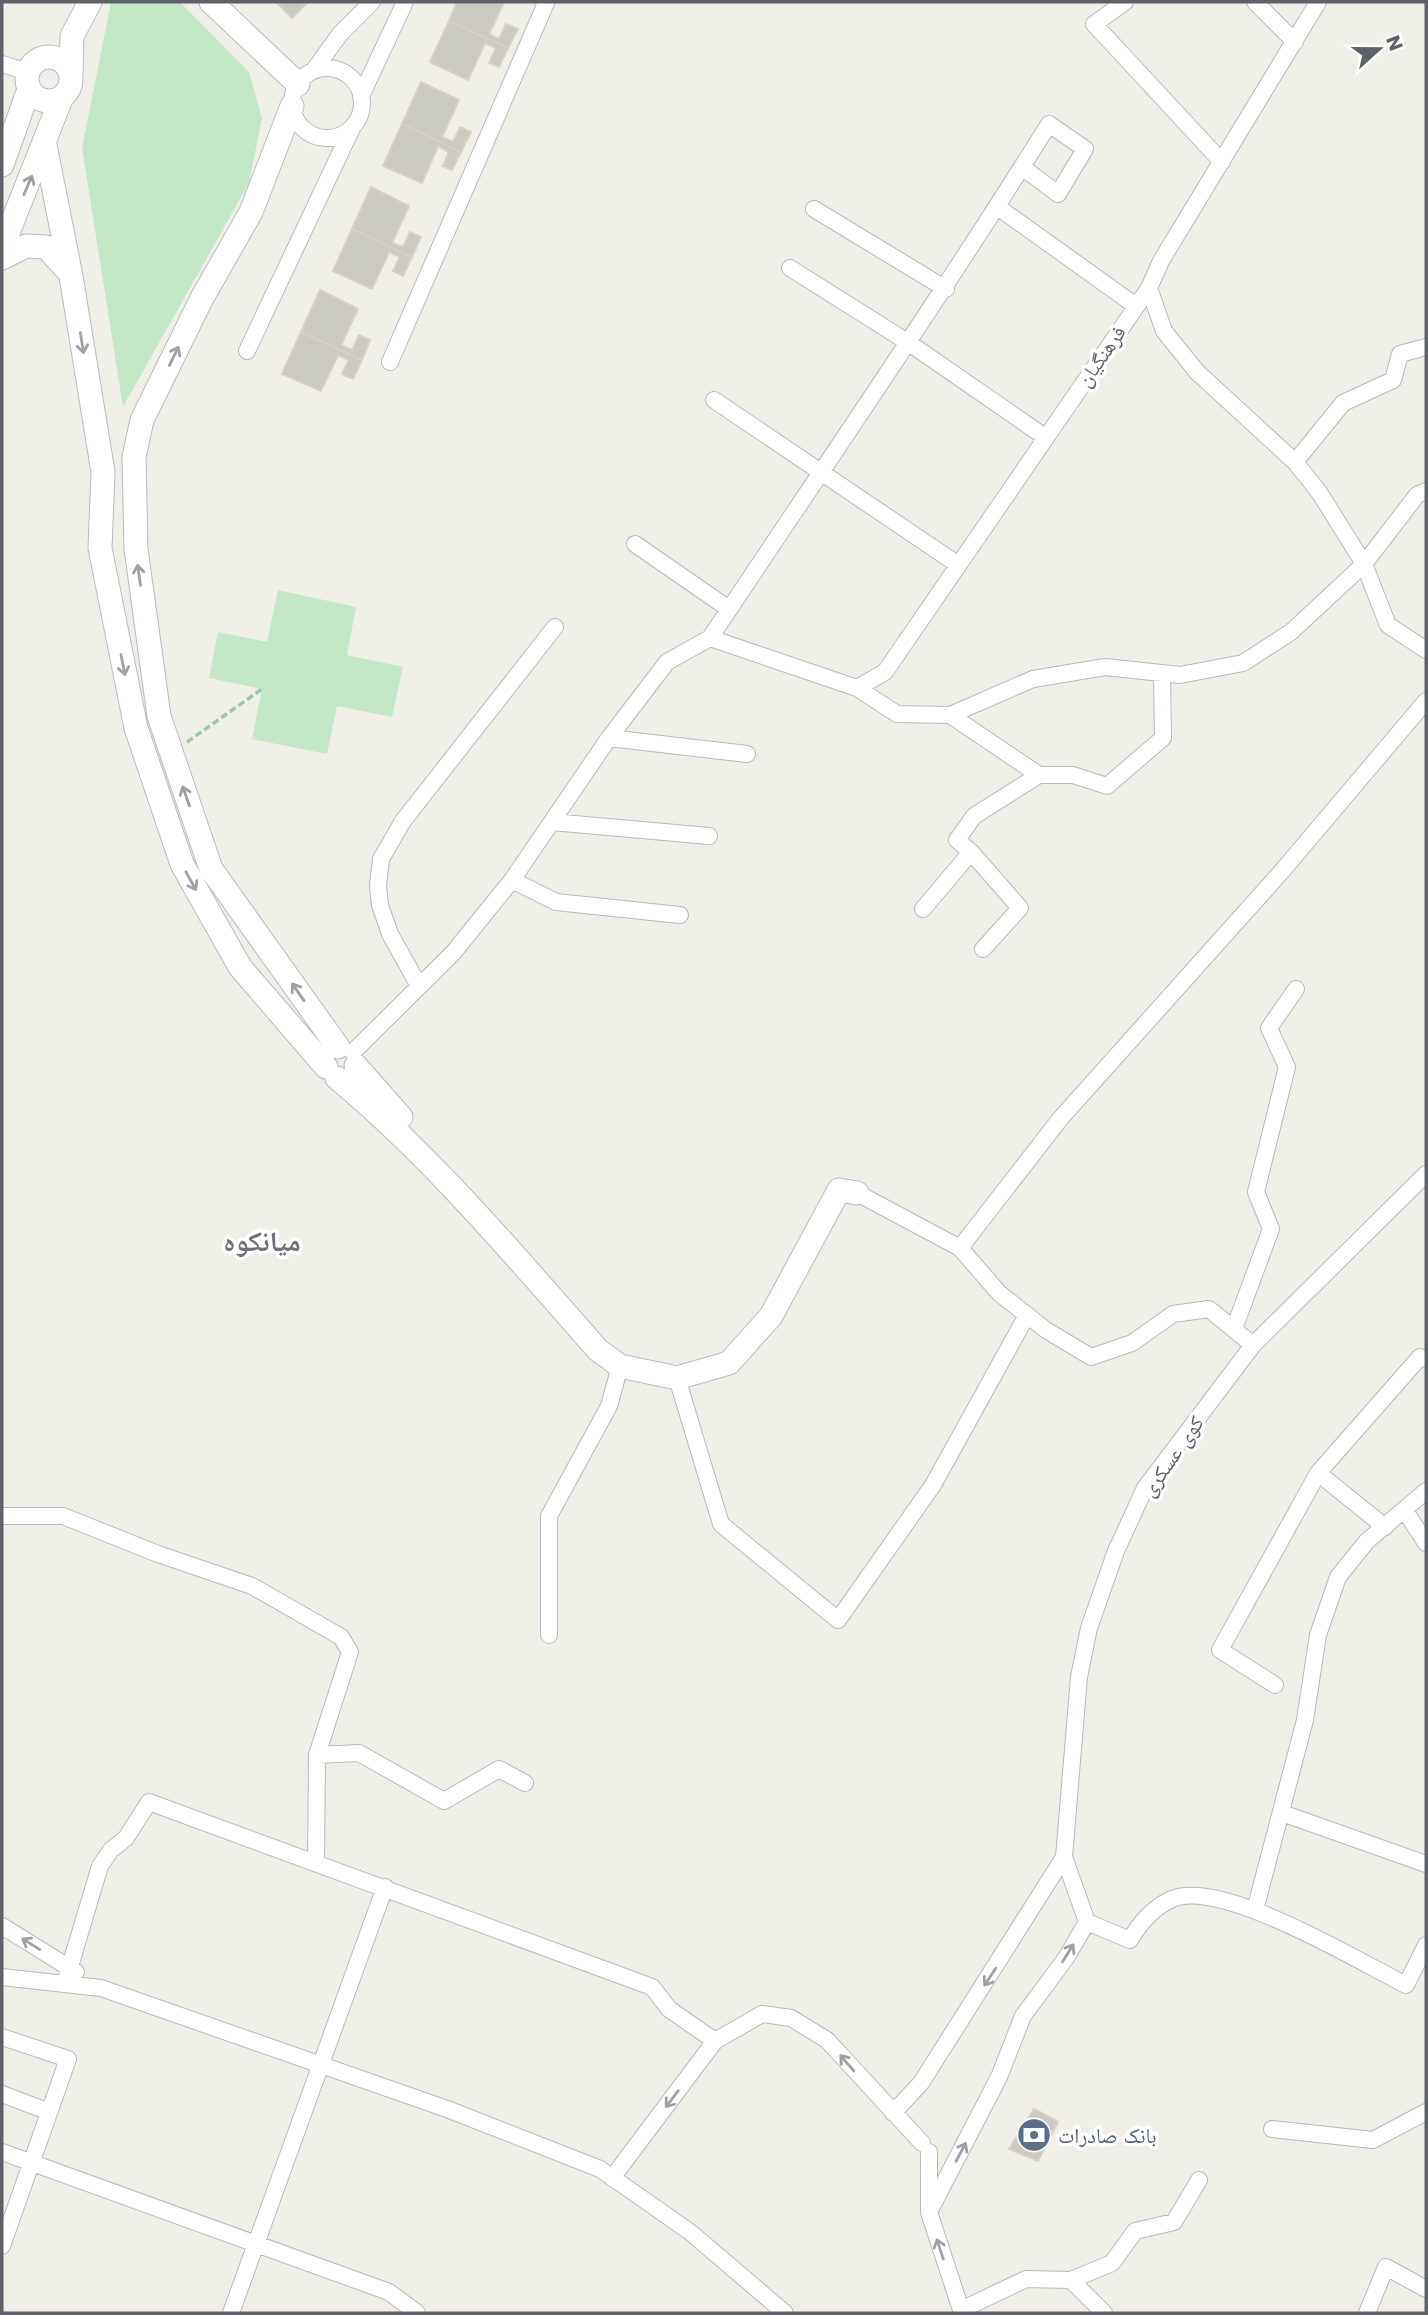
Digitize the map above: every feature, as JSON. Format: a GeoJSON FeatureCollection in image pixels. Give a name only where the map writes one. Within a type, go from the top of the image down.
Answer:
{"type":"FeatureCollection","features":[{"type":"Feature","properties":{"kind":"main road"},"geometry":{"type":"LineString","coordinates":[[32,74],[72,36],[90,2]]}},
{"type":"Feature","properties":{"kind":"main road"},"geometry":{"type":"LineString","coordinates":[[211,2],[301,86],[251,212],[202,298],[142,420],[134,457],[136,549],[159,716],[211,869],[377,1113],[471,1207],[598,1350],[620,1366],[677,1378],[729,1363],[771,1316],[839,1190],[857,1193]]}},
{"type":"Feature","properties":{"kind":"main road"},"geometry":{"type":"LineString","coordinates":[[2,248],[61,99],[70,89],[72,36]]}},
{"type":"Feature","properties":{"kind":"main road"},"geometry":{"type":"LineString","coordinates":[[2,165],[32,74],[47,57],[58,59],[66,65],[71,75]]}},
{"type":"Feature","properties":{"kind":"main road"},"geometry":{"type":"LineString","coordinates":[[32,74],[37,98],[49,102],[61,99]]}},
{"type":"Feature","properties":{"kind":"main road"},"geometry":{"type":"LineString","coordinates":[[45,145],[71,276],[103,472],[100,548],[136,727],[182,864],[240,967],[342,1062]]}},
{"type":"Feature","properties":{"kind":"main road"},"geometry":{"type":"LineString","coordinates":[[2,258],[26,246],[46,247],[60,260],[71,276]]}},
{"type":"Feature","properties":{"kind":"street"},"geometry":{"type":"LineString","coordinates":[[352,128],[327,138],[310,134],[294,117],[301,86],[340,34],[372,2]]}},
{"type":"Feature","properties":{"kind":"street"},"geometry":{"type":"LineString","coordinates":[[247,351],[352,128],[359,119],[361,96],[405,2]]}},
{"type":"Feature","properties":{"kind":"street"},"geometry":{"type":"LineString","coordinates":[[390,362],[544,2]]}},
{"type":"Feature","properties":{"kind":"street"},"geometry":{"type":"LineString","coordinates":[[1125,2],[1094,24],[1222,162]]}},
{"type":"Feature","properties":{"kind":"street"},"geometry":{"type":"LineString","coordinates":[[1255,2],[1295,42]]}},
{"type":"Feature","properties":{"kind":"street","name":"فرهنگیان"},"geometry":{"type":"LineString","coordinates":[[857,688],[885,672],[1149,288],[1161,261],[1318,2]]}},
{"type":"Feature","properties":{"kind":"street"},"geometry":{"type":"LineString","coordinates":[[2,64],[32,74]]}},
{"type":"Feature","properties":{"kind":"street"},"geometry":{"type":"LineString","coordinates":[[301,86],[334,68],[343,72],[358,86],[361,96]]}},
{"type":"Feature","properties":{"kind":"street"},"geometry":{"type":"LineString","coordinates":[[342,1062],[453,953],[512,880],[609,738],[667,662],[710,638],[819,473],[946,289],[999,208],[1022,167]]}},
{"type":"Feature","properties":{"kind":"street"},"geometry":{"type":"LineString","coordinates":[[999,208],[1136,306]]}},
{"type":"Feature","properties":{"kind":"street"},"geometry":{"type":"LineString","coordinates":[[814,209],[946,289]]}},
{"type":"Feature","properties":{"kind":"street"},"geometry":{"type":"LineString","coordinates":[[790,268],[909,343],[1045,438]]}},
{"type":"Feature","properties":{"kind":"street"},"geometry":{"type":"LineString","coordinates":[[1149,288],[1164,331],[1197,372],[1295,462],[1319,492],[1364,564],[1388,625],[1426,650]]}},
{"type":"Feature","properties":{"kind":"street"},"geometry":{"type":"LineString","coordinates":[[1295,462],[1343,403],[1393,380],[1400,354],[1426,347]]}},
{"type":"Feature","properties":{"kind":"street"},"geometry":{"type":"LineString","coordinates":[[714,400],[957,564]]}},
{"type":"Feature","properties":{"kind":"street"},"geometry":{"type":"LineString","coordinates":[[710,638],[857,688],[897,714],[950,715],[1033,679],[1105,667],[1180,675],[1243,663],[1291,632],[1364,564],[1417,495],[1426,491]]}},
{"type":"Feature","properties":{"kind":"street"},"geometry":{"type":"LineString","coordinates":[[635,544],[729,610]]}},
{"type":"Feature","properties":{"kind":"street"},"geometry":{"type":"LineString","coordinates":[[419,986],[390,934],[380,905],[378,885],[382,859],[403,821],[555,627]]}},
{"type":"Feature","properties":{"kind":"street"},"geometry":{"type":"LineString","coordinates":[[984,949],[1020,908],[971,852],[957,840],[974,817],[1039,775],[1073,775],[1107,786],[1163,738],[1162,673]]}},
{"type":"Feature","properties":{"kind":"street"},"geometry":{"type":"LineString","coordinates":[[960,1248],[1060,1119],[1273,881],[1426,701]]}},
{"type":"Feature","properties":{"kind":"street"},"geometry":{"type":"LineString","coordinates":[[950,715],[1039,775]]}},
{"type":"Feature","properties":{"kind":"street"},"geometry":{"type":"LineString","coordinates":[[609,738],[747,754]]}},
{"type":"Feature","properties":{"kind":"street"},"geometry":{"type":"LineString","coordinates":[[552,822],[709,836]]}},
{"type":"Feature","properties":{"kind":"street"},"geometry":{"type":"LineString","coordinates":[[923,909],[971,852]]}},
{"type":"Feature","properties":{"kind":"street"},"geometry":{"type":"LineString","coordinates":[[512,880],[556,902],[680,915]]}},
{"type":"Feature","properties":{"kind":"street"},"geometry":{"type":"LineString","coordinates":[[1234,1329],[1271,1230],[1256,1192],[1287,1067],[1269,1028],[1296,989]]}},
{"type":"Feature","properties":{"kind":"street","name":"کوی عسکری"},"geometry":{"type":"LineString","coordinates":[[1065,1857],[1079,1677],[1089,1628],[1116,1551],[1145,1488],[1253,1345],[1426,1174]]}},
{"type":"Feature","properties":{"kind":"street"},"geometry":{"type":"LineString","coordinates":[[857,1193],[960,1248],[999,1293],[1091,1357],[1132,1343],[1173,1314],[1209,1309],[1253,1345]]}},
{"type":"Feature","properties":{"kind":"street"},"geometry":{"type":"LineString","coordinates":[[677,1378],[721,1524],[838,1620],[933,1485],[1027,1315]]}},
{"type":"Feature","properties":{"kind":"street"},"geometry":{"type":"LineString","coordinates":[[1275,1685],[1220,1650],[1318,1474],[1420,1357],[1426,1359]]}},
{"type":"Feature","properties":{"kind":"street"},"geometry":{"type":"LineString","coordinates":[[549,1635],[549,1516],[609,1406],[620,1366]]}},
{"type":"Feature","properties":{"kind":"street"},"geometry":{"type":"LineString","coordinates":[[1318,1474],[1385,1527]]}},
{"type":"Feature","properties":{"kind":"street"},"geometry":{"type":"LineString","coordinates":[[1255,1910],[1305,1720],[1318,1635],[1338,1577],[1367,1541],[1426,1491]]}},
{"type":"Feature","properties":{"kind":"street"},"geometry":{"type":"LineString","coordinates":[[1405,1511],[1426,1543]]}},
{"type":"Feature","properties":{"kind":"street"},"geometry":{"type":"LineString","coordinates":[[2,1516],[63,1516],[158,1555],[252,1586],[341,1637],[350,1652],[317,1755],[316,1863]]}},
{"type":"Feature","properties":{"kind":"street"},"geometry":{"type":"LineString","coordinates":[[317,1755],[359,1753],[444,1801],[499,1769],[525,1783]]}},
{"type":"Feature","properties":{"kind":"street"},"geometry":{"type":"LineString","coordinates":[[65,1983],[100,1866],[111,1850],[126,1838],[149,1802],[652,1987],[669,2009],[715,2042]]}},
{"type":"Feature","properties":{"kind":"street"},"geometry":{"type":"LineString","coordinates":[[1282,1813],[1426,1864]]}},
{"type":"Feature","properties":{"kind":"street"},"geometry":{"type":"LineString","coordinates":[[1065,1857],[1087,1922],[1130,1940],[1143,1919],[1173,1899],[1209,1896],[1255,1910],[1406,1985],[1426,1945]]}},
{"type":"Feature","properties":{"kind":"street"},"geometry":{"type":"LineString","coordinates":[[892,2113],[921,2083],[1065,1857]]}},
{"type":"Feature","properties":{"kind":"street"},"geometry":{"type":"LineString","coordinates":[[231,2313],[385,1887]]}},
{"type":"Feature","properties":{"kind":"street"},"geometry":{"type":"LineString","coordinates":[[929,2212],[999,2077],[1023,2016],[1066,1958],[1087,1922]]}},
{"type":"Feature","properties":{"kind":"street"},"geometry":{"type":"LineString","coordinates":[[2,1926],[101,1988]]}},
{"type":"Feature","properties":{"kind":"street"},"geometry":{"type":"LineString","coordinates":[[2,1977],[101,1988],[447,2109],[600,2169],[691,2232],[785,2313]]}},
{"type":"Feature","properties":{"kind":"street"},"geometry":{"type":"LineString","coordinates":[[612,2178],[715,2042],[762,2014],[791,2018],[827,2040],[926,2147],[929,2212],[961,2312],[1026,2279],[1071,2280],[1112,2263],[1135,2231],[1174,2222],[1199,2180]]}},
{"type":"Feature","properties":{"kind":"street"},"geometry":{"type":"LineString","coordinates":[[2,2037],[68,2059],[32,2162],[9,2199],[2,2246]]}},
{"type":"Feature","properties":{"kind":"street"},"geometry":{"type":"LineString","coordinates":[[2,2094],[49,2112]]}},
{"type":"Feature","properties":{"kind":"street"},"geometry":{"type":"LineString","coordinates":[[1272,2129],[1373,2140],[1426,2112]]}},
{"type":"Feature","properties":{"kind":"street"},"geometry":{"type":"LineString","coordinates":[[2,2152],[389,2292],[399,2308],[418,2313]]}},
{"type":"Feature","properties":{"kind":"street"},"geometry":{"type":"LineString","coordinates":[[1367,2313],[1386,2267],[1426,2289]]}},
{"type":"Feature","properties":{"kind":"street"},"geometry":{"type":"LineString","coordinates":[[1071,2280],[1104,2313]]}},
{"type":"Feature","properties":{"kind":"path"},"geometry":{"type":"LineString","coordinates":[[172,753],[262,689]]}},
{"type":"Feature","properties":{"kind":"green space"},"geometry":{"type":"Polygon","coordinates":[[[111,2],[180,2],[249,72],[262,118],[249,183],[123,407],[82,148],[111,2]]]}},
{"type":"Feature","properties":{"kind":"green space"},"geometry":{"type":"Polygon","coordinates":[[[278,590],[356,607],[347,655],[403,667],[392,717],[337,706],[327,754],[252,739],[262,689],[209,678],[218,632],[267,642],[278,590]]]}},
{"type":"Feature","properties":{"kind":"building"},"geometry":{"type":"Polygon","coordinates":[[[276,2],[308,2],[292,18],[276,2]]]}},
{"type":"Feature","properties":{"kind":"building"},"geometry":{"type":"Polygon","coordinates":[[[457,2],[504,2],[489,34],[499,39],[506,24],[518,29],[508,48],[449,21],[457,2]]]}},
{"type":"Feature","properties":{"kind":"building"},"geometry":{"type":"Polygon","coordinates":[[[449,21],[508,48],[499,67],[489,63],[496,48],[485,43],[468,80],[430,62],[449,21]]]}},
{"type":"Feature","properties":{"kind":"building"},"geometry":{"type":"Polygon","coordinates":[[[421,82],[459,100],[442,137],[453,142],[460,127],[471,132],[461,152],[402,124],[421,82]]]}},
{"type":"Feature","properties":{"kind":"building"},"geometry":{"type":"Polygon","coordinates":[[[402,124],[461,152],[452,170],[443,166],[449,152],[438,146],[422,183],[383,166],[402,124]]]}},
{"type":"Feature","properties":{"kind":"building"},"geometry":{"type":"Polygon","coordinates":[[[371,187],[409,206],[392,243],[403,247],[410,232],[421,237],[412,257],[352,229],[371,187]]]}},
{"type":"Feature","properties":{"kind":"building"},"geometry":{"type":"Polygon","coordinates":[[[352,229],[412,257],[403,276],[393,271],[400,257],[389,252],[372,289],[333,271],[352,229]]]}},
{"type":"Feature","properties":{"kind":"building"},"geometry":{"type":"Polygon","coordinates":[[[320,290],[358,309],[341,345],[352,350],[359,335],[370,340],[362,360],[301,332],[320,290]]]}},
{"type":"Feature","properties":{"kind":"building"},"geometry":{"type":"Polygon","coordinates":[[[301,332],[362,360],[353,379],[342,374],[349,360],[338,355],[321,391],[282,374],[301,332]]]}},
{"type":"Feature","properties":{"kind":"building","name":"بانک صادرات"},"geometry":{"type":"Polygon","coordinates":[[[1034,2109],[1058,2122],[1038,2161],[1009,2149],[1034,2109]]]}},
{"type":"Feature","properties":{"kind":"place","name":"بانک صادرات"},"geometry":{"type":"Point","coordinates":[1034,2135]}},
{"type":"Feature","properties":{"kind":"district","name":"میانکوه"},"geometry":{"type":"Point","coordinates":[262,1241]}}]}
